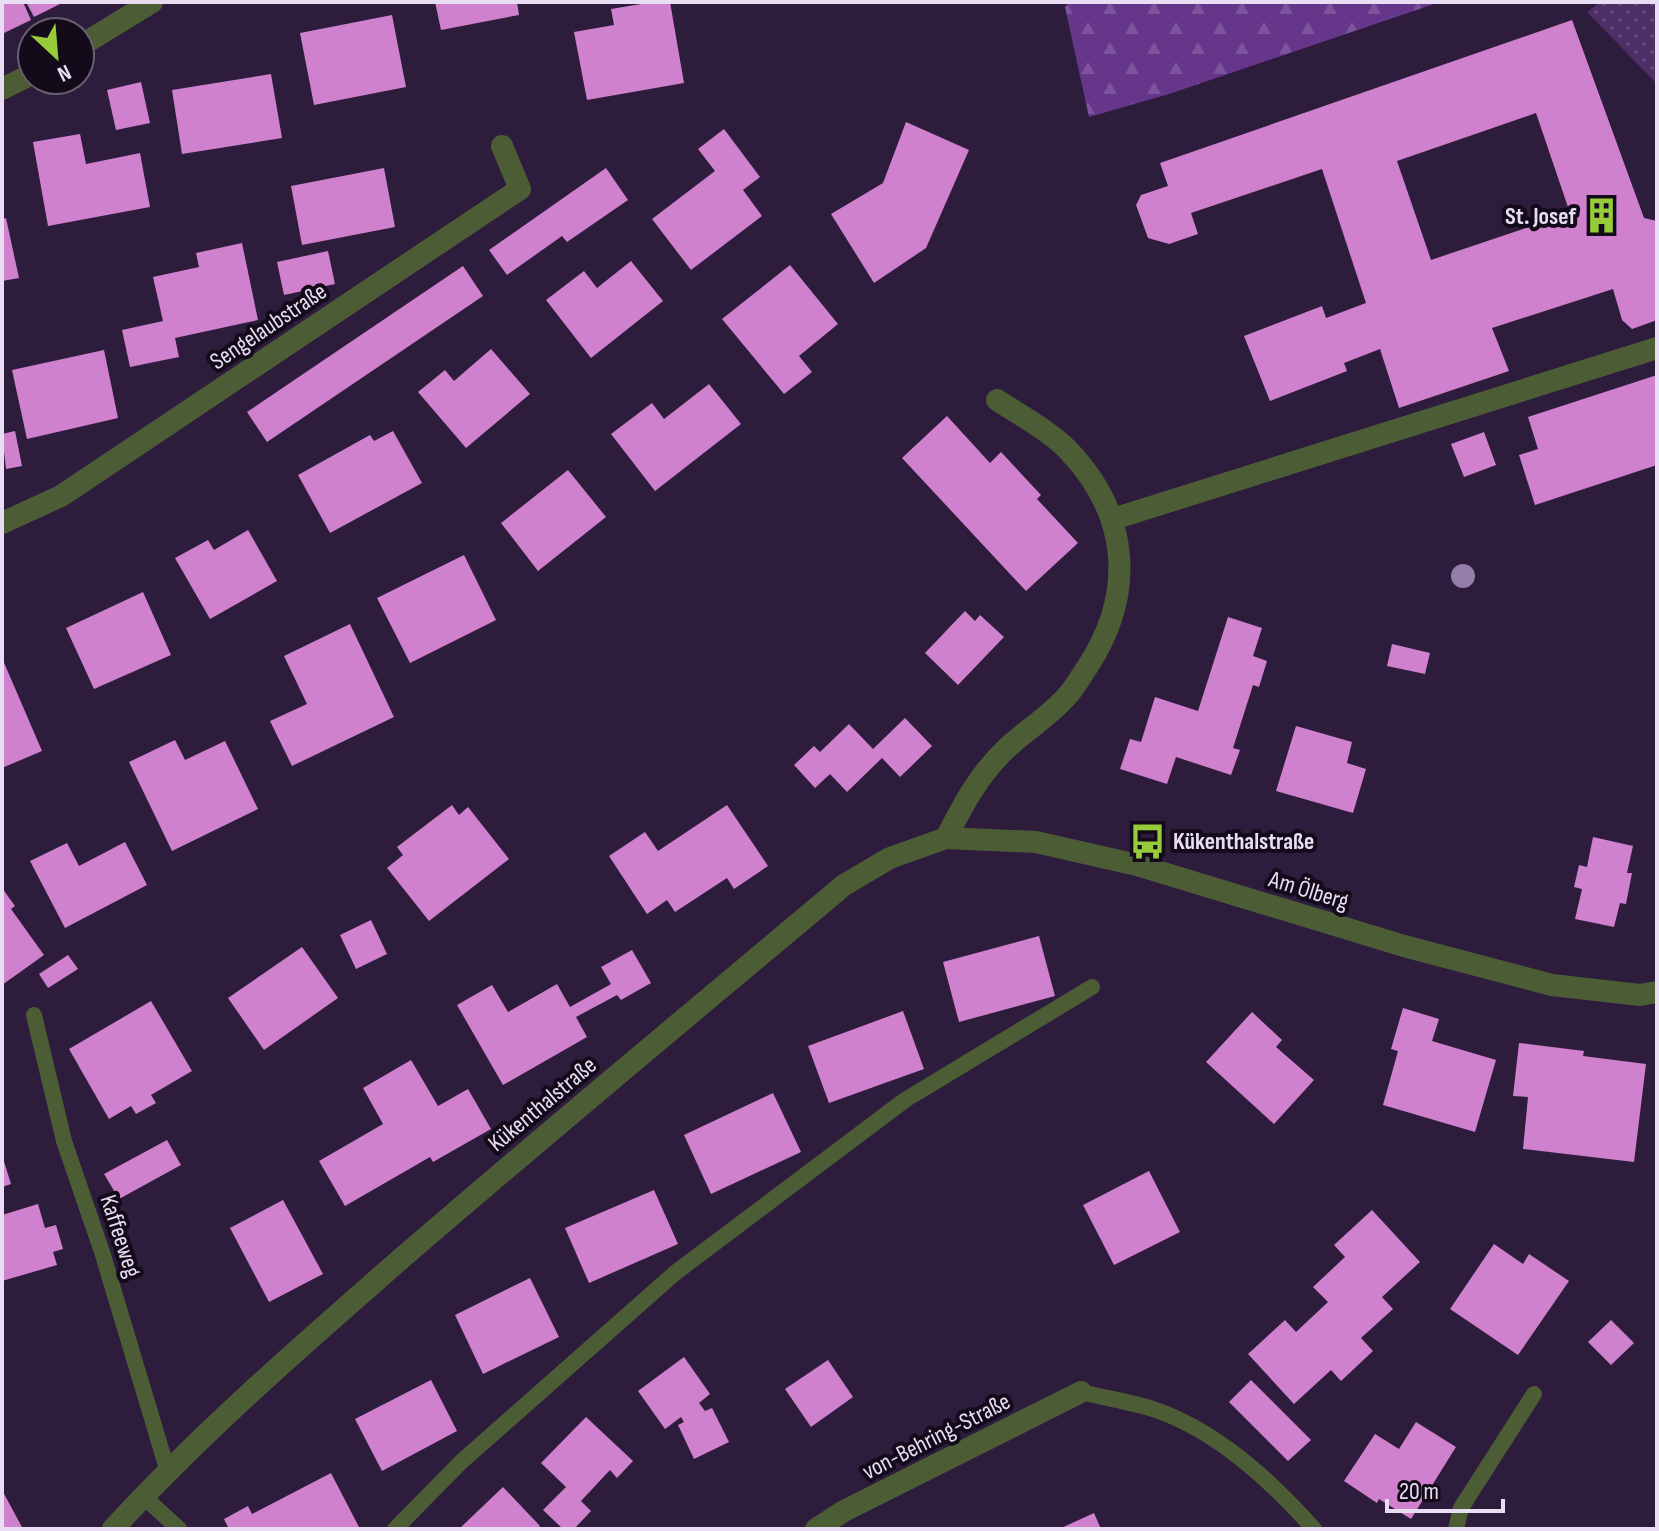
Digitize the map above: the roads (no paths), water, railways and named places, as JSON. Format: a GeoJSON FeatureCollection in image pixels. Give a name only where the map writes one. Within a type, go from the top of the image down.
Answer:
{"type":"FeatureCollection","features":[{"type":"Feature","properties":{"kind":"street"},"geometry":{"type":"LineString","coordinates":[[96,36],[152,2]]}},
{"type":"Feature","properties":{"kind":"street","name":"Sengelaubstraße"},"geometry":{"type":"LineString","coordinates":[[2,523],[61,496],[520,189],[502,146]]}},
{"type":"Feature","properties":{"kind":"street"},"geometry":{"type":"LineString","coordinates":[[1113,519],[1657,348]]}},
{"type":"Feature","properties":{"kind":"street"},"geometry":{"type":"LineString","coordinates":[[946,838],[971,788],[1005,749],[1068,696],[1103,642],[1114,610],[1119,577],[1120,545],[1113,519],[1093,481],[1066,448],[997,400]]}},
{"type":"Feature","properties":{"kind":"street","name":"Am Ölberg"},"geometry":{"type":"LineString","coordinates":[[946,838],[1036,842],[1137,865],[1404,946],[1552,985],[1640,995],[1657,992]]}},
{"type":"Feature","properties":{"kind":"street","name":"Kükenthalstraße"},"geometry":{"type":"LineString","coordinates":[[113,1529],[274,1370],[521,1155],[844,885],[890,858],[946,838]]}},
{"type":"Feature","properties":{"kind":"street","name":"von-Behring-Straße"},"geometry":{"type":"LineString","coordinates":[[816,1529],[844,1511],[1081,1392]]}},
{"type":"Feature","properties":{"kind":"lane"},"geometry":{"type":"LineString","coordinates":[[395,1529],[461,1462],[675,1273],[905,1100],[1092,987]]}},
{"type":"Feature","properties":{"kind":"lane","name":"Kaffeeweg"},"geometry":{"type":"LineString","coordinates":[[34,1015],[64,1141],[102,1252],[168,1472]]}},
{"type":"Feature","properties":{"kind":"lane"},"geometry":{"type":"LineString","coordinates":[[1081,1392],[1154,1410],[1214,1439],[1284,1496],[1314,1529]]}},
{"type":"Feature","properties":{"kind":"lane"},"geometry":{"type":"LineString","coordinates":[[1456,1529],[1461,1508],[1534,1394]]}},
{"type":"Feature","properties":{"kind":"lane"},"geometry":{"type":"LineString","coordinates":[[143,1496],[179,1529]]}},
{"type":"Feature","properties":{"kind":"place","name":"St. Josef"},"geometry":{"type":"Point","coordinates":[1602,216]}},
{"type":"Feature","properties":{"kind":"place","name":"Kükenthalstraße"},"geometry":{"type":"Point","coordinates":[1147,841]}}]}
